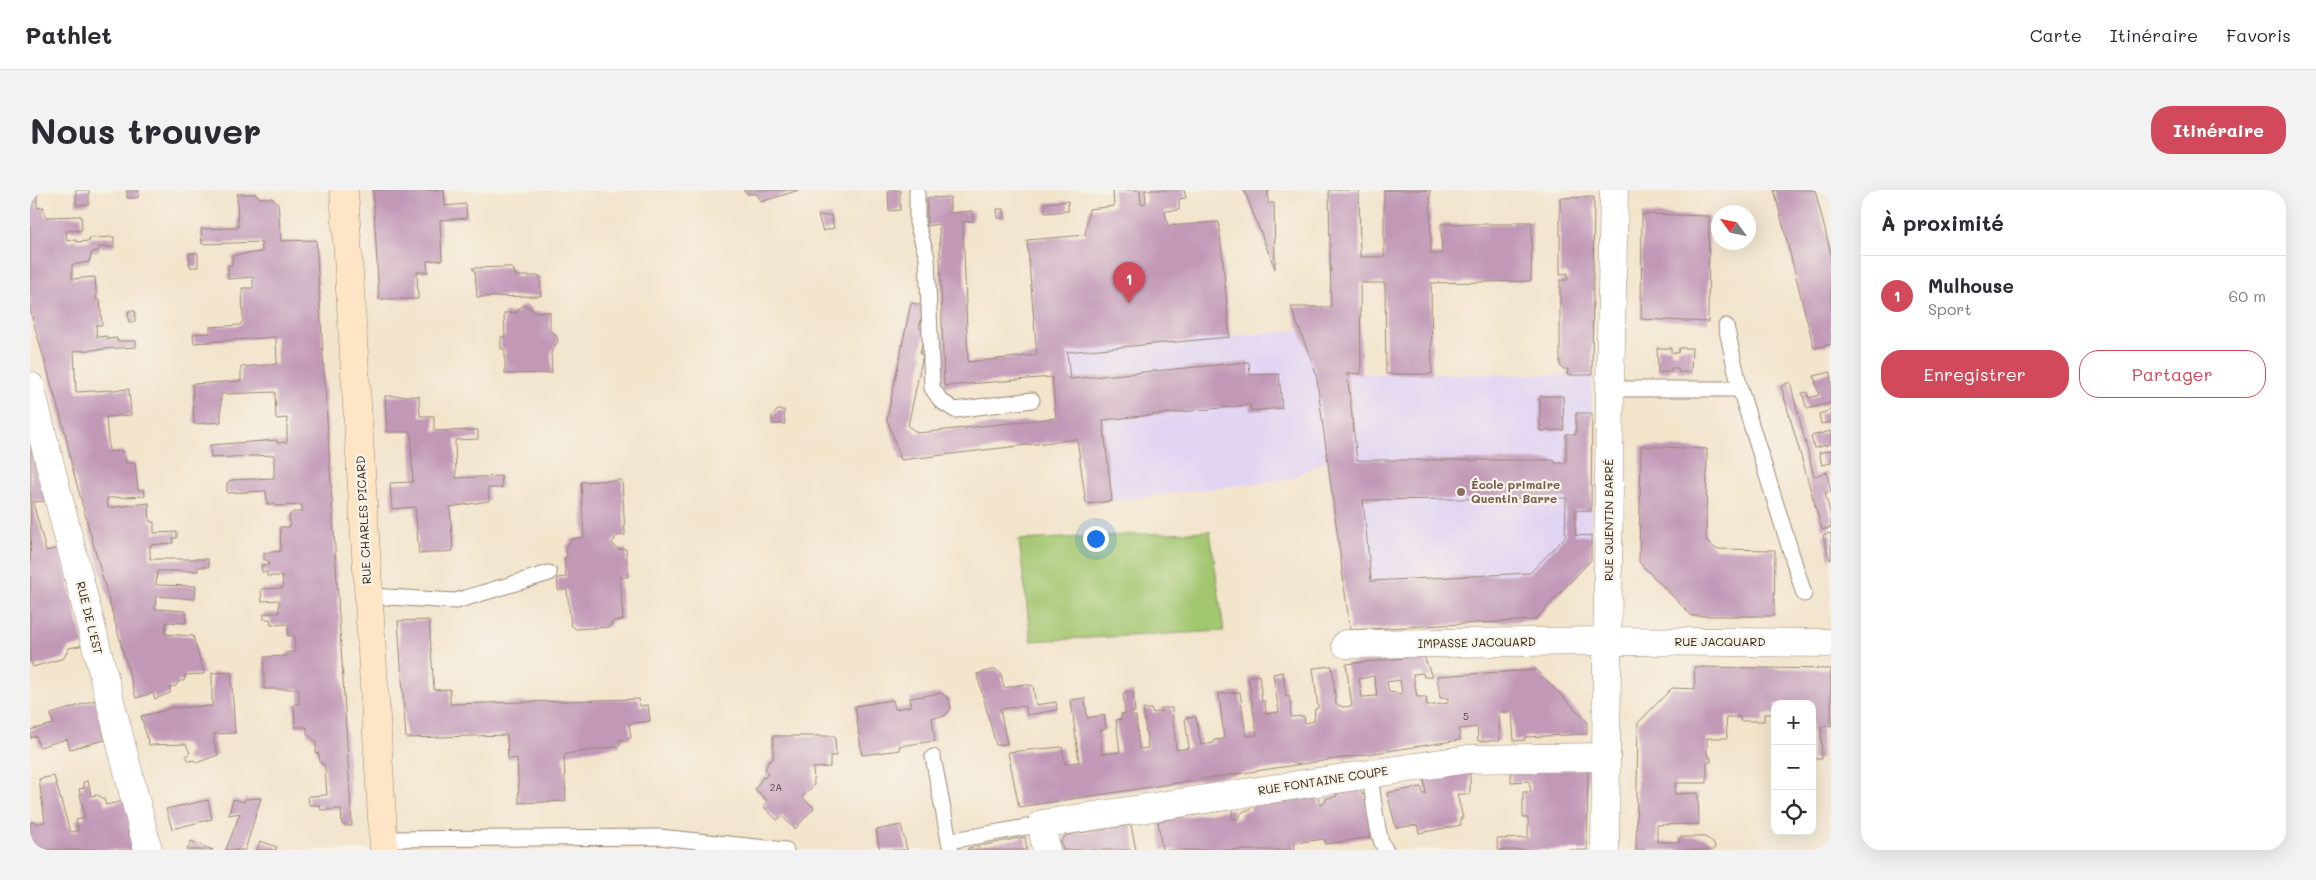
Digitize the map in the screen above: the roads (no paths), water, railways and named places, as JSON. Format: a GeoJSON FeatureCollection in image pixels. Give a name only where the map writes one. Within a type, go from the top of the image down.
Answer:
{"type":"FeatureCollection","features":[{"type":"Feature","properties":{"kind":"street","name":"RUE CHARLES PICARD"},"geometry":{"type":"LineString","coordinates":[[344,190],[384,844]]}},
{"type":"Feature","properties":{"kind":"street","name":"RUE QUENTIN BARRÉ"},"geometry":{"type":"LineString","coordinates":[[1605,850],[1614,190]]}},
{"type":"Feature","properties":{"kind":"street","name":"RUE DE L'EST"},"geometry":{"type":"LineString","coordinates":[[30,386],[148,850]]}},
{"type":"Feature","properties":{"kind":"street","name":"RUE JACQUARD"},"geometry":{"type":"LineString","coordinates":[[1609,641],[1831,643]]}},
{"type":"Feature","properties":{"kind":"street","name":"IMPASSE JACQUARD"},"geometry":{"type":"LineString","coordinates":[[1346,644],[1609,641]]}},
{"type":"Feature","properties":{"kind":"street","name":"RUE FONTAINE COUPE"},"geometry":{"type":"LineString","coordinates":[[1044,837],[1370,774],[1468,759],[1606,757]]}},
{"type":"Feature","properties":{"kind":"lane"},"geometry":{"type":"LineString","coordinates":[[916,190],[917,223],[927,257],[932,388],[941,401],[955,410],[1032,400]]}},
{"type":"Feature","properties":{"kind":"lane"},"geometry":{"type":"LineString","coordinates":[[1726,326],[1740,388],[1804,594]]}},
{"type":"Feature","properties":{"kind":"lane"},"geometry":{"type":"LineString","coordinates":[[1610,389],[1740,388]]}},
{"type":"Feature","properties":{"kind":"lane"},"geometry":{"type":"LineString","coordinates":[[369,596],[456,601],[549,573]]}},
{"type":"Feature","properties":{"kind":"lane","name":"RUE FONTAINE COUPE"},"geometry":{"type":"LineString","coordinates":[[933,757],[950,845],[1044,837]]}},
{"type":"Feature","properties":{"kind":"lane"},"geometry":{"type":"LineString","coordinates":[[1370,774],[1379,830],[1383,848],[1386,850]]}},
{"type":"Feature","properties":{"kind":"lane"},"geometry":{"type":"LineString","coordinates":[[384,844],[659,837],[786,850]]}},
{"type":"Feature","properties":{"kind":"place","name":"Mulhouse"},"geometry":{"type":"Point","coordinates":[1129,303]}},
{"type":"Feature","properties":{"kind":"place","name":"École primaire Quentin Barre"},"geometry":{"type":"Point","coordinates":[1461,492]}}]}
